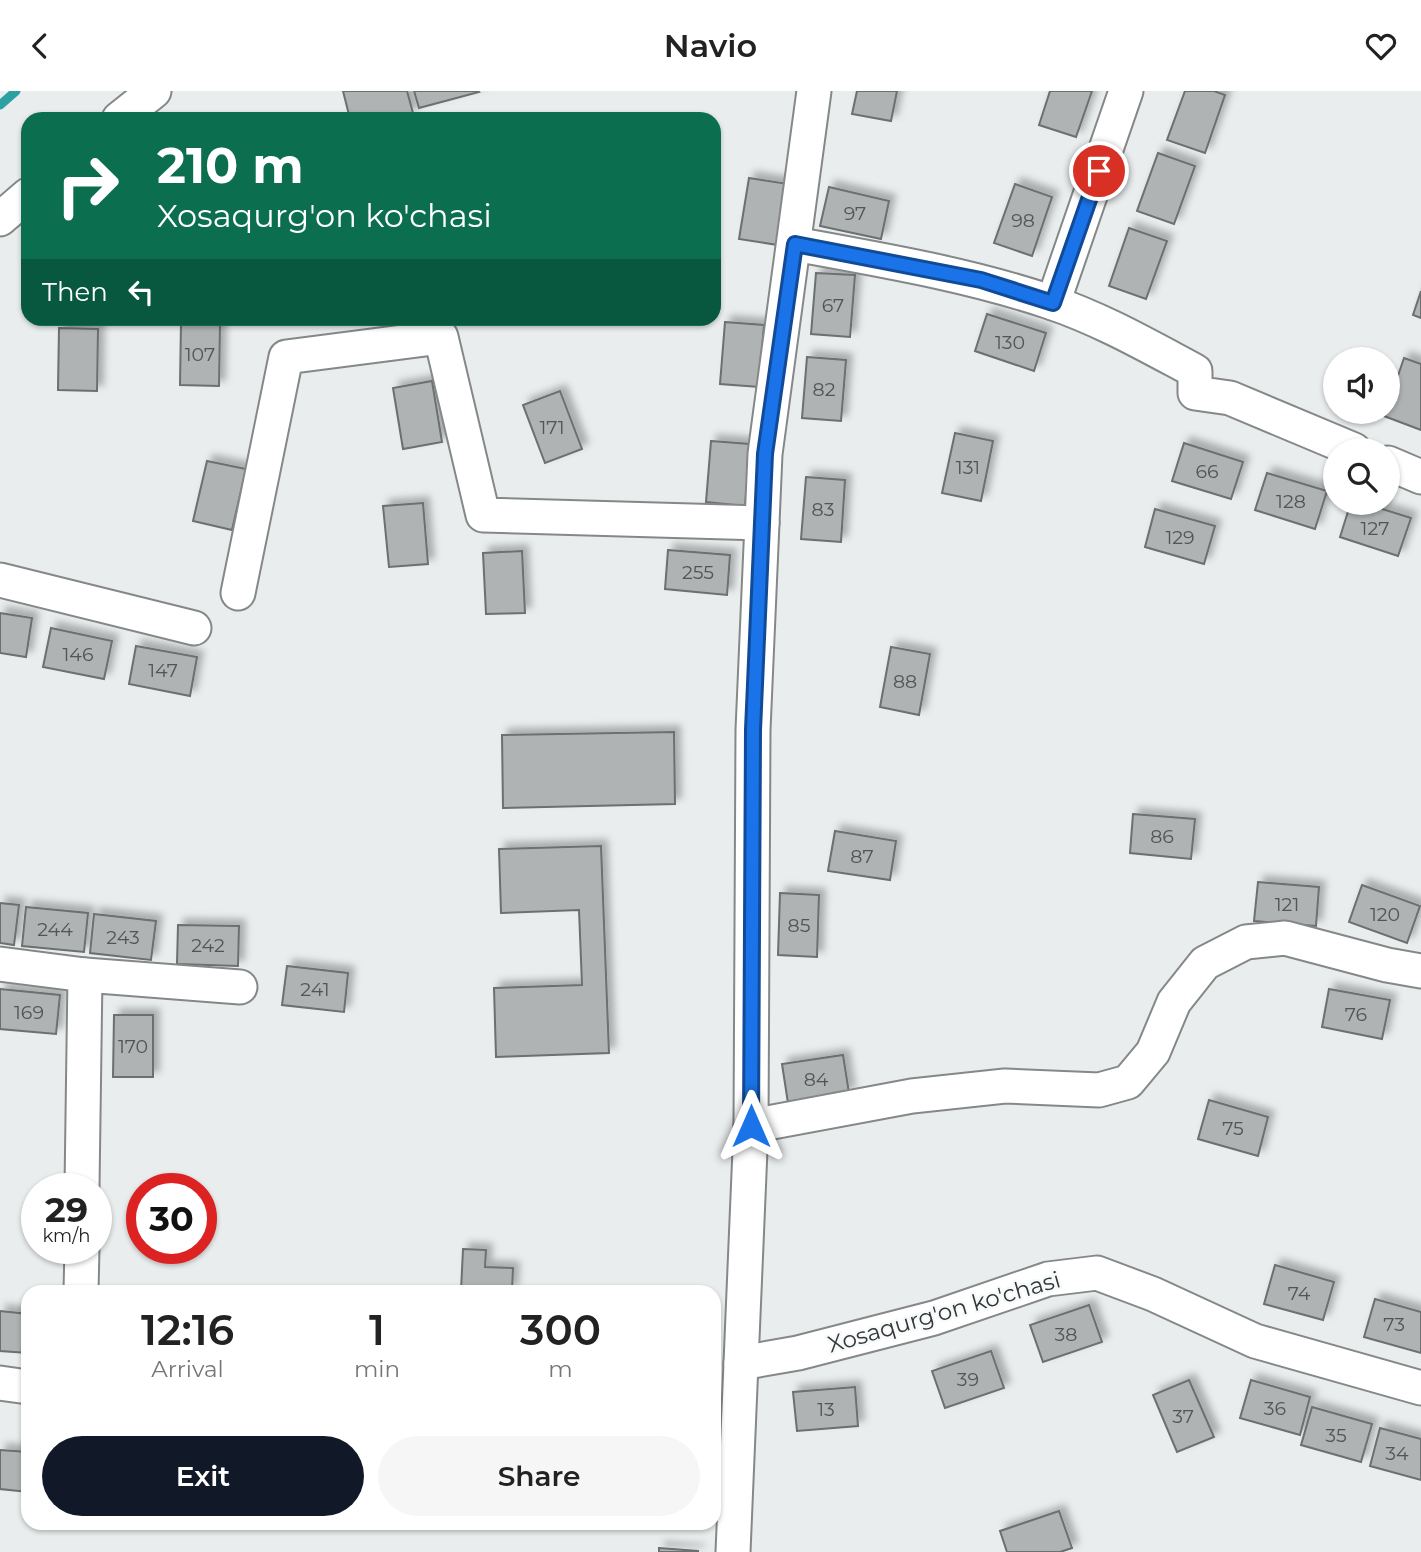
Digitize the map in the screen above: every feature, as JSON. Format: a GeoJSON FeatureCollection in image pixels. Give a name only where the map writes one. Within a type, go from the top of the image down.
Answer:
{"type":"FeatureCollection","features":[{"type":"Feature","properties":{"kind":"street"},"geometry":{"type":"LineString","coordinates":[[128,112],[154,91]]}},
{"type":"Feature","properties":{"kind":"street"},"geometry":{"type":"LineString","coordinates":[[727,1530],[741,1363],[751,1126],[753,730],[765,454],[814,91]]}},
{"type":"Feature","properties":{"kind":"street"},"geometry":{"type":"LineString","coordinates":[[1053,303],[1126,91]]}},
{"type":"Feature","properties":{"kind":"street"},"geometry":{"type":"LineString","coordinates":[[0,219],[21,201]]}},
{"type":"Feature","properties":{"kind":"street"},"geometry":{"type":"LineString","coordinates":[[795,244],[981,280],[1053,303],[1128,336],[1195,371],[1195,393],[1230,398],[1325,438]]}},
{"type":"Feature","properties":{"kind":"street"},"geometry":{"type":"LineString","coordinates":[[238,593],[286,357],[441,337],[483,515],[762,523]]}},
{"type":"Feature","properties":{"kind":"street"},"geometry":{"type":"LineString","coordinates":[[1400,468],[1421,477]]}},
{"type":"Feature","properties":{"kind":"street"},"geometry":{"type":"LineString","coordinates":[[0,580],[194,628]]}},
{"type":"Feature","properties":{"kind":"street"},"geometry":{"type":"LineString","coordinates":[[751,1126],[925,1095],[1004,1086],[1099,1090],[1128,1082],[1153,1052],[1174,1002],[1205,963],[1246,942],[1285,938],[1387,965],[1421,971]]}},
{"type":"Feature","properties":{"kind":"street"},"geometry":{"type":"LineString","coordinates":[[0,964],[85,975],[240,987]]}},
{"type":"Feature","properties":{"kind":"street"},"geometry":{"type":"LineString","coordinates":[[82,1173],[85,975]]}},
{"type":"Feature","properties":{"kind":"street"},"geometry":{"type":"LineString","coordinates":[[81,1285],[82,1264]]}},
{"type":"Feature","properties":{"kind":"street","name":"Xosaqurg'on ko'chasi"},"geometry":{"type":"LineString","coordinates":[[741,1363],[798,1353],[934,1318],[1048,1279],[1097,1273],[1153,1294],[1255,1341],[1421,1388]]}},
{"type":"Feature","properties":{"kind":"street"},"geometry":{"type":"LineString","coordinates":[[0,1383],[21,1386]]}},
{"type":"Feature","properties":{"kind":"building"},"geometry":{"type":"Polygon","coordinates":[[[343,91],[407,91],[413,112],[348,112],[343,91]]]}},
{"type":"Feature","properties":{"kind":"building"},"geometry":{"type":"Polygon","coordinates":[[[414,91],[478,91],[479,92],[419,108],[414,91]]]}},
{"type":"Feature","properties":{"kind":"building"},"geometry":{"type":"Polygon","coordinates":[[[857,91],[897,91],[891,121],[852,114],[857,91]]]}},
{"type":"Feature","properties":{"kind":"building"},"geometry":{"type":"Polygon","coordinates":[[[1050,91],[1092,91],[1076,137],[1039,125],[1050,91]]]}},
{"type":"Feature","properties":{"kind":"building"},"geometry":{"type":"Polygon","coordinates":[[[1185,91],[1214,91],[1225,95],[1205,153],[1167,140],[1185,91]]]}},
{"type":"Feature","properties":{"kind":"building"},"geometry":{"type":"Polygon","coordinates":[[[1158,153],[1195,166],[1174,224],[1137,211],[1158,153]]]}},
{"type":"Feature","properties":{"kind":"building"},"geometry":{"type":"Polygon","coordinates":[[[749,178],[788,184],[778,245],[739,239],[749,178]]]}},
{"type":"Feature","properties":{"kind":"building"},"geometry":{"type":"Polygon","coordinates":[[[1015,184],[1052,197],[1032,256],[994,243],[1015,184]]]}},
{"type":"Feature","properties":{"kind":"building"},"geometry":{"type":"Polygon","coordinates":[[[829,187],[889,201],[881,239],[820,226],[829,187]]]}},
{"type":"Feature","properties":{"kind":"building"},"geometry":{"type":"Polygon","coordinates":[[[1129,228],[1167,241],[1146,299],[1109,286],[1129,228]]]}},
{"type":"Feature","properties":{"kind":"building"},"geometry":{"type":"Polygon","coordinates":[[[816,273],[855,275],[850,337],[811,334],[816,273]]]}},
{"type":"Feature","properties":{"kind":"building"},"geometry":{"type":"Polygon","coordinates":[[[1421,291],[1421,318],[1413,315],[1421,291]]]}},
{"type":"Feature","properties":{"kind":"building"},"geometry":{"type":"Polygon","coordinates":[[[987,314],[1046,333],[1034,371],[975,351],[987,314]]]}},
{"type":"Feature","properties":{"kind":"building"},"geometry":{"type":"Polygon","coordinates":[[[725,322],[764,325],[759,387],[720,384],[725,322]]]}},
{"type":"Feature","properties":{"kind":"building"},"geometry":{"type":"Polygon","coordinates":[[[181,326],[220,326],[219,386],[180,385],[181,326]]]}},
{"type":"Feature","properties":{"kind":"building"},"geometry":{"type":"Polygon","coordinates":[[[59,328],[98,329],[97,391],[58,390],[59,328]]]}},
{"type":"Feature","properties":{"kind":"building"},"geometry":{"type":"Polygon","coordinates":[[[807,357],[846,360],[841,421],[802,418],[807,357]]]}},
{"type":"Feature","properties":{"kind":"building"},"geometry":{"type":"Polygon","coordinates":[[[1404,358],[1421,364],[1421,430],[1400,422],[1400,370],[1404,358]]]}},
{"type":"Feature","properties":{"kind":"building"},"geometry":{"type":"Polygon","coordinates":[[[432,381],[442,442],[403,449],[393,388],[432,381]]]}},
{"type":"Feature","properties":{"kind":"building"},"geometry":{"type":"Polygon","coordinates":[[[560,391],[582,449],[545,463],[523,405],[560,391]]]}},
{"type":"Feature","properties":{"kind":"building"},"geometry":{"type":"Polygon","coordinates":[[[955,433],[993,441],[981,501],[942,493],[955,433]]]}},
{"type":"Feature","properties":{"kind":"building"},"geometry":{"type":"Polygon","coordinates":[[[711,441],[750,444],[745,506],[706,502],[711,441]]]}},
{"type":"Feature","properties":{"kind":"building"},"geometry":{"type":"Polygon","coordinates":[[[1184,443],[1243,462],[1231,499],[1172,481],[1184,443]]]}},
{"type":"Feature","properties":{"kind":"building"},"geometry":{"type":"Polygon","coordinates":[[[207,461],[246,469],[232,530],[193,521],[207,461]]]}},
{"type":"Feature","properties":{"kind":"building"},"geometry":{"type":"Polygon","coordinates":[[[1267,473],[1323,490],[1323,504],[1315,529],[1255,510],[1267,473]]]}},
{"type":"Feature","properties":{"kind":"building"},"geometry":{"type":"Polygon","coordinates":[[[806,477],[845,480],[841,542],[801,539],[806,477]]]}},
{"type":"Feature","properties":{"kind":"building"},"geometry":{"type":"Polygon","coordinates":[[[423,503],[428,564],[389,567],[383,506],[423,503]]]}},
{"type":"Feature","properties":{"kind":"building"},"geometry":{"type":"Polygon","coordinates":[[[1155,509],[1215,526],[1204,564],[1145,547],[1155,509]]]}},
{"type":"Feature","properties":{"kind":"building"},"geometry":{"type":"Polygon","coordinates":[[[1347,515],[1400,515],[1411,518],[1398,556],[1340,537],[1347,515]]]}},
{"type":"Feature","properties":{"kind":"building"},"geometry":{"type":"Polygon","coordinates":[[[668,550],[730,555],[727,595],[665,589],[668,550]]]}},
{"type":"Feature","properties":{"kind":"building"},"geometry":{"type":"Polygon","coordinates":[[[522,551],[525,613],[486,614],[483,553],[522,551]]]}},
{"type":"Feature","properties":{"kind":"building"},"geometry":{"type":"Polygon","coordinates":[[[0,613],[32,618],[26,657],[0,653],[0,613]]]}},
{"type":"Feature","properties":{"kind":"building"},"geometry":{"type":"Polygon","coordinates":[[[51,628],[112,641],[104,679],[43,667],[51,628]]]}},
{"type":"Feature","properties":{"kind":"building"},"geometry":{"type":"Polygon","coordinates":[[[136,646],[197,657],[190,696],[129,684],[136,646]]]}},
{"type":"Feature","properties":{"kind":"building"},"geometry":{"type":"Polygon","coordinates":[[[891,647],[930,654],[919,715],[880,707],[891,647]]]}},
{"type":"Feature","properties":{"kind":"building"},"geometry":{"type":"Polygon","coordinates":[[[674,732],[675,804],[503,808],[502,735],[674,732]]]}},
{"type":"Feature","properties":{"kind":"building"},"geometry":{"type":"Polygon","coordinates":[[[1133,814],[1195,819],[1191,859],[1130,853],[1133,814]]]}},
{"type":"Feature","properties":{"kind":"building"},"geometry":{"type":"Polygon","coordinates":[[[835,831],[896,841],[890,880],[828,871],[835,831]]]}},
{"type":"Feature","properties":{"kind":"building"},"geometry":{"type":"Polygon","coordinates":[[[601,846],[609,1053],[496,1057],[494,988],[582,985],[579,910],[501,913],[499,849],[601,846]]]}},
{"type":"Feature","properties":{"kind":"building"},"geometry":{"type":"Polygon","coordinates":[[[1258,882],[1319,887],[1316,926],[1254,921],[1258,882]]]}},
{"type":"Feature","properties":{"kind":"building"},"geometry":{"type":"Polygon","coordinates":[[[1362,885],[1420,906],[1407,943],[1349,922],[1362,885]]]}},
{"type":"Feature","properties":{"kind":"building"},"geometry":{"type":"Polygon","coordinates":[[[780,893],[819,895],[817,957],[778,955],[780,893]]]}},
{"type":"Feature","properties":{"kind":"building"},"geometry":{"type":"Polygon","coordinates":[[[0,903],[19,905],[14,945],[0,943],[0,903]]]}},
{"type":"Feature","properties":{"kind":"building"},"geometry":{"type":"Polygon","coordinates":[[[26,907],[88,913],[84,952],[22,946],[26,907]]]}},
{"type":"Feature","properties":{"kind":"building"},"geometry":{"type":"Polygon","coordinates":[[[94,914],[156,921],[151,960],[90,953],[94,914]]]}},
{"type":"Feature","properties":{"kind":"building"},"geometry":{"type":"Polygon","coordinates":[[[178,925],[239,926],[238,966],[177,964],[178,925]]]}},
{"type":"Feature","properties":{"kind":"building"},"geometry":{"type":"Polygon","coordinates":[[[287,966],[348,973],[344,1012],[282,1005],[287,966]]]}},
{"type":"Feature","properties":{"kind":"building"},"geometry":{"type":"Polygon","coordinates":[[[0,989],[60,995],[56,1034],[0,1029],[0,989]]]}},
{"type":"Feature","properties":{"kind":"building"},"geometry":{"type":"Polygon","coordinates":[[[1329,989],[1390,1000],[1382,1039],[1322,1027],[1329,989]]]}},
{"type":"Feature","properties":{"kind":"building"},"geometry":{"type":"Polygon","coordinates":[[[114,1015],[153,1015],[153,1077],[113,1077],[114,1015]]]}},
{"type":"Feature","properties":{"kind":"building"},"geometry":{"type":"Polygon","coordinates":[[[843,1055],[849,1093],[788,1103],[782,1064],[843,1055]]]}},
{"type":"Feature","properties":{"kind":"building"},"geometry":{"type":"Polygon","coordinates":[[[1209,1100],[1268,1117],[1258,1156],[1198,1139],[1209,1100]]]}},
{"type":"Feature","properties":{"kind":"building"},"geometry":{"type":"Polygon","coordinates":[[[463,1249],[486,1250],[485,1267],[513,1268],[512,1285],[461,1285],[463,1249]]]}},
{"type":"Feature","properties":{"kind":"building"},"geometry":{"type":"Polygon","coordinates":[[[1275,1265],[1334,1282],[1323,1320],[1264,1304],[1275,1265]]]}},
{"type":"Feature","properties":{"kind":"building"},"geometry":{"type":"Polygon","coordinates":[[[1375,1299],[1421,1312],[1421,1353],[1364,1337],[1375,1299]]]}},
{"type":"Feature","properties":{"kind":"building"},"geometry":{"type":"Polygon","coordinates":[[[1089,1305],[1102,1342],[1043,1362],[1030,1325],[1089,1305]]]}},
{"type":"Feature","properties":{"kind":"building"},"geometry":{"type":"Polygon","coordinates":[[[0,1311],[21,1313],[21,1352],[0,1351],[0,1311]]]}},
{"type":"Feature","properties":{"kind":"building"},"geometry":{"type":"Polygon","coordinates":[[[991,1351],[1004,1388],[945,1408],[932,1371],[991,1351]]]}},
{"type":"Feature","properties":{"kind":"building"},"geometry":{"type":"Polygon","coordinates":[[[1189,1380],[1214,1437],[1177,1452],[1153,1395],[1189,1380]]]}},
{"type":"Feature","properties":{"kind":"building"},"geometry":{"type":"Polygon","coordinates":[[[1251,1380],[1310,1397],[1300,1435],[1240,1418],[1251,1380]]]}},
{"type":"Feature","properties":{"kind":"building"},"geometry":{"type":"Polygon","coordinates":[[[855,1387],[858,1426],[797,1431],[793,1392],[855,1387]]]}},
{"type":"Feature","properties":{"kind":"building"},"geometry":{"type":"Polygon","coordinates":[[[1312,1407],[1372,1424],[1361,1462],[1301,1445],[1312,1407]]]}},
{"type":"Feature","properties":{"kind":"building"},"geometry":{"type":"Polygon","coordinates":[[[1380,1428],[1421,1439],[1421,1480],[1370,1466],[1380,1428]]]}},
{"type":"Feature","properties":{"kind":"building"},"geometry":{"type":"Polygon","coordinates":[[[0,1450],[21,1452],[21,1491],[0,1489],[0,1450]]]}},
{"type":"Feature","properties":{"kind":"building"},"geometry":{"type":"Polygon","coordinates":[[[1059,1511],[1072,1548],[1060,1552],[1007,1552],[1000,1531],[1059,1511]]]}},
{"type":"Feature","properties":{"kind":"building"},"geometry":{"type":"Polygon","coordinates":[[[659,1548],[698,1551],[698,1552],[659,1552],[659,1548]]]}},
{"type":"Feature","properties":{"kind":"waterway"},"geometry":{"type":"LineString","coordinates":[[0,105],[16,91]]}},
{"type":"Feature","properties":{"kind":"route"},"geometry":{"type":"LineString","coordinates":[[751,1126],[753,730],[765,454],[795,244],[981,280],[1053,303],[1099,171]]}}]}
